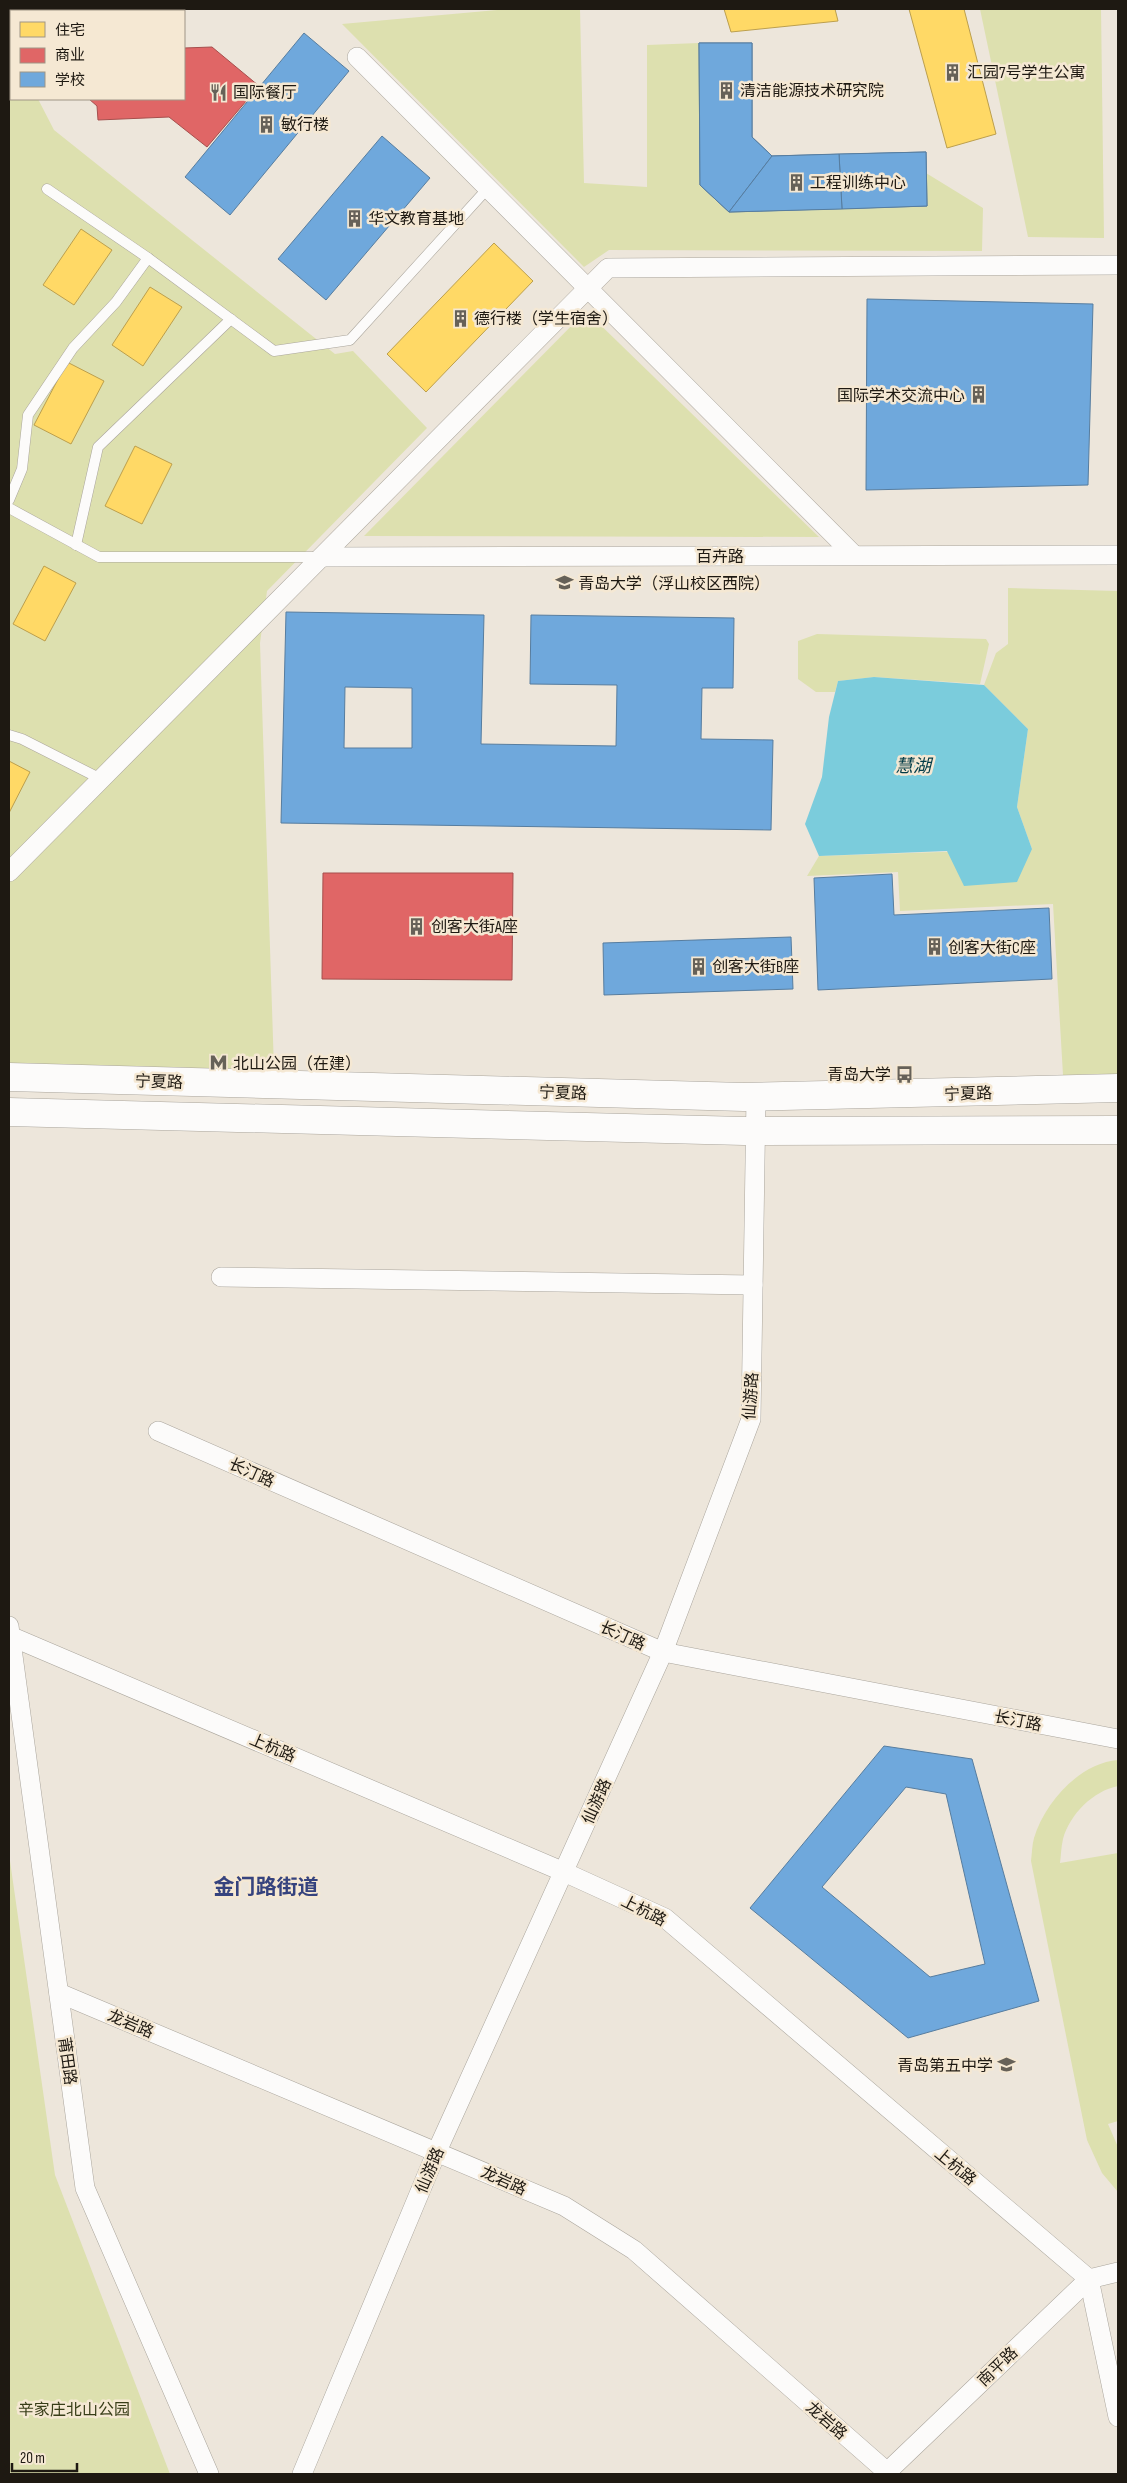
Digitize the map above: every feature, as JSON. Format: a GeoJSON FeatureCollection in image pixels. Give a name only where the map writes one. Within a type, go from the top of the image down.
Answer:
{"type":"FeatureCollection","features":[{"type":"Feature","properties":{"kind":"main road"},"geometry":{"type":"LineString","coordinates":[[94,10],[106,9]]}},
{"type":"Feature","properties":{"kind":"main road","name":"宁夏路"},"geometry":{"type":"LineString","coordinates":[[9,1077],[756,1097],[1118,1088]]}},
{"type":"Feature","properties":{"kind":"main road"},"geometry":{"type":"LineString","coordinates":[[9,1112],[756,1131],[1118,1130]]}},
{"type":"Feature","properties":{"kind":"street"},"geometry":{"type":"LineString","coordinates":[[358,57],[854,555]]}},
{"type":"Feature","properties":{"kind":"street"},"geometry":{"type":"LineString","coordinates":[[9,872],[608,268],[1118,265]]}},
{"type":"Feature","properties":{"kind":"street","name":"百卉路"},"geometry":{"type":"LineString","coordinates":[[322,557],[1118,555]]}},
{"type":"Feature","properties":{"kind":"street","name":"仙游路"},"geometry":{"type":"LineString","coordinates":[[302,2474],[437,2151],[663,1652],[751,1419],[756,1097]]}},
{"type":"Feature","properties":{"kind":"street"},"geometry":{"type":"LineString","coordinates":[[221,1276],[753,1285]]}},
{"type":"Feature","properties":{"kind":"street","name":"长汀路"},"geometry":{"type":"LineString","coordinates":[[158,1432],[663,1652],[1118,1739]]}},
{"type":"Feature","properties":{"kind":"street","name":"上杭路"},"geometry":{"type":"LineString","coordinates":[[10,1630],[564,1872],[664,1918],[1089,2279]]}},
{"type":"Feature","properties":{"kind":"street","name":"莆田路"},"geometry":{"type":"LineString","coordinates":[[10,1630],[85,2188],[209,2474]]}},
{"type":"Feature","properties":{"kind":"street","name":"龙岩路"},"geometry":{"type":"LineString","coordinates":[[58,1993],[564,2206],[634,2250],[885,2473]]}},
{"type":"Feature","properties":{"kind":"street","name":"南平路"},"geometry":{"type":"LineString","coordinates":[[885,2473],[1089,2279],[1118,2272]]}},
{"type":"Feature","properties":{"kind":"street"},"geometry":{"type":"LineString","coordinates":[[1089,2279],[1118,2417]]}},
{"type":"Feature","properties":{"kind":"lane"},"geometry":{"type":"LineString","coordinates":[[47,189],[148,258],[274,351],[350,340],[488,188]]}},
{"type":"Feature","properties":{"kind":"lane"},"geometry":{"type":"LineString","coordinates":[[9,500],[22,469],[28,415],[73,348],[116,302],[148,258]]}},
{"type":"Feature","properties":{"kind":"lane"},"geometry":{"type":"LineString","coordinates":[[76,545],[98,447],[231,319]]}},
{"type":"Feature","properties":{"kind":"lane"},"geometry":{"type":"LineString","coordinates":[[9,508],[99,557],[322,557]]}},
{"type":"Feature","properties":{"kind":"lane"},"geometry":{"type":"LineString","coordinates":[[9,735],[22,738],[101,779]]}},
{"type":"Feature","properties":{"kind":"green space"},"geometry":{"type":"Polygon","coordinates":[[[508,9],[580,9],[584,183],[647,187],[647,45],[699,43],[729,212],[927,206],[926,173],[983,208],[982,251],[609,250],[584,267],[342,24],[508,9]]]}},
{"type":"Feature","properties":{"kind":"green space"},"geometry":{"type":"Polygon","coordinates":[[[980,9],[1101,9],[1104,238],[1028,237],[980,9]]]}},
{"type":"Feature","properties":{"kind":"green space"},"geometry":{"type":"Polygon","coordinates":[[[9,45],[10,100],[39,100],[54,130],[335,354],[353,351],[427,428],[267,591],[260,643],[274,1069],[9,1066],[9,45]]]}},
{"type":"Feature","properties":{"kind":"green space"},"geometry":{"type":"Polygon","coordinates":[[[586,311],[819,537],[364,536],[586,311]]]}},
{"type":"Feature","properties":{"kind":"green space"},"geometry":{"type":"Polygon","coordinates":[[[1008,588],[1118,591],[1118,1074],[1063,1075],[1053,904],[900,911],[898,872],[807,876],[819,856],[1032,849],[1017,807],[1028,729],[984,685],[996,653],[1008,644],[1008,588]]]}},
{"type":"Feature","properties":{"kind":"green space"},"geometry":{"type":"Polygon","coordinates":[[[817,634],[986,639],[989,644],[980,684],[874,677],[838,681],[835,692],[816,692],[798,679],[798,641],[817,634]]]}},
{"type":"Feature","properties":{"kind":"green space"},"geometry":{"type":"Polygon","coordinates":[[[1118,1760],[1118,1786],[1091,1798],[1077,1813],[1066,1830],[1061,1848],[1060,1863],[1118,1853],[1118,2121],[1108,2124],[1118,2147],[1118,2192],[1102,2173],[1087,2140],[1031,1861],[1033,1841],[1039,1824],[1055,1798],[1090,1768],[1118,1760]]]}},
{"type":"Feature","properties":{"kind":"green space","name":"辛家庄北山公园"},"geometry":{"type":"Polygon","coordinates":[[[9,1854],[55,2175],[170,2474],[9,2474],[9,1854]]]}},
{"type":"Feature","properties":{"kind":"water","name":"慧湖"},"geometry":{"type":"Polygon","coordinates":[[[874,677],[984,685],[1028,729],[1017,807],[1032,849],[1017,882],[964,886],[947,851],[819,856],[805,824],[822,777],[829,717],[838,681],[874,677]]]}},
{"type":"Feature","properties":{"kind":"building: 住宅"},"geometry":{"type":"Polygon","coordinates":[[[724,9],[835,9],[838,21],[731,32],[724,9]]]}},
{"type":"Feature","properties":{"kind":"building: 住宅","name":"汇园7号学生公寓"},"geometry":{"type":"Polygon","coordinates":[[[909,9],[964,9],[996,134],[947,148],[909,9]]]}},
{"type":"Feature","properties":{"kind":"building: 住宅"},"geometry":{"type":"Polygon","coordinates":[[[81,229],[112,250],[74,305],[43,285],[81,229]]]}},
{"type":"Feature","properties":{"kind":"building: 住宅","name":"德行楼（学生宿舍）"},"geometry":{"type":"Polygon","coordinates":[[[494,243],[533,281],[426,392],[387,354],[494,243]]]}},
{"type":"Feature","properties":{"kind":"building: 住宅"},"geometry":{"type":"Polygon","coordinates":[[[150,287],[182,307],[143,366],[112,345],[150,287]]]}},
{"type":"Feature","properties":{"kind":"building: 住宅"},"geometry":{"type":"Polygon","coordinates":[[[67,362],[104,381],[71,444],[34,425],[67,362]]]}},
{"type":"Feature","properties":{"kind":"building: 住宅"},"geometry":{"type":"Polygon","coordinates":[[[135,446],[172,464],[142,524],[105,506],[135,446]]]}},
{"type":"Feature","properties":{"kind":"building: 住宅"},"geometry":{"type":"Polygon","coordinates":[[[44,566],[76,583],[45,641],[13,624],[44,566]]]}},
{"type":"Feature","properties":{"kind":"building: 住宅"},"geometry":{"type":"Polygon","coordinates":[[[9,761],[30,772],[9,813],[9,761]]]}},
{"type":"Feature","properties":{"kind":"building: 商业","name":"国际餐厅"},"geometry":{"type":"Polygon","coordinates":[[[212,47],[259,86],[207,147],[169,117],[98,120],[97,106],[90,100],[185,100],[185,48],[212,47]]]}},
{"type":"Feature","properties":{"kind":"building: 商业","name":"创客大街A座"},"geometry":{"type":"Polygon","coordinates":[[[323,873],[513,873],[512,980],[322,979],[323,873]]]}},
{"type":"Feature","properties":{"kind":"building: 学校","name":"敏行楼"},"geometry":{"type":"Polygon","coordinates":[[[304,33],[349,71],[230,215],[185,177],[304,33]]]}},
{"type":"Feature","properties":{"kind":"building: 学校"},"geometry":{"type":"Polygon","coordinates":[[[699,43],[752,43],[752,137],[772,156],[926,152],[927,206],[729,212],[700,185],[699,43]]]}},
{"type":"Feature","properties":{"kind":"building: 学校","name":"清洁能源技术研究院"},"geometry":{"type":"Polygon","coordinates":[[[699,43],[752,43],[752,137],[772,156],[729,212],[700,185],[699,43]]]}},
{"type":"Feature","properties":{"kind":"building: 学校","name":"华文教育基地"},"geometry":{"type":"Polygon","coordinates":[[[382,136],[430,178],[326,300],[278,259],[382,136]]]}},
{"type":"Feature","properties":{"kind":"building: 学校"},"geometry":{"type":"Polygon","coordinates":[[[926,152],[927,206],[842,209],[839,154],[926,152]]]}},
{"type":"Feature","properties":{"kind":"building: 学校","name":"工程训练中心"},"geometry":{"type":"Polygon","coordinates":[[[839,154],[842,209],[729,212],[772,156],[839,154]]]}},
{"type":"Feature","properties":{"kind":"building: 学校","name":"国际学术交流中心"},"geometry":{"type":"Polygon","coordinates":[[[867,299],[1093,304],[1088,485],[866,490],[867,299]]]}},
{"type":"Feature","properties":{"kind":"building: 学校"},"geometry":{"type":"Polygon","coordinates":[[[286,612],[484,615],[481,744],[616,746],[617,685],[530,684],[531,615],[734,618],[733,688],[702,688],[701,739],[773,740],[771,830],[281,823],[286,612]],[[345,687],[344,748],[412,748],[412,688],[345,687]]]}},
{"type":"Feature","properties":{"kind":"building: 学校","name":"创客大街C座"},"geometry":{"type":"Polygon","coordinates":[[[892,874],[894,915],[1049,908],[1052,979],[818,990],[814,878],[892,874]]]}},
{"type":"Feature","properties":{"kind":"building: 学校","name":"创客大街B座"},"geometry":{"type":"Polygon","coordinates":[[[791,937],[793,989],[604,995],[603,943],[791,937]]]}},
{"type":"Feature","properties":{"kind":"building: 学校"},"geometry":{"type":"Polygon","coordinates":[[[884,1746],[972,1759],[1039,2001],[908,2038],[750,1908],[884,1746]],[[906,1787],[822,1887],[930,1977],[985,1964],[946,1794],[906,1787]]]}},
{"type":"Feature","properties":{"kind":"place","name":"汇园7号学生公寓"},"geometry":{"type":"Point","coordinates":[953,72]}},
{"type":"Feature","properties":{"kind":"place","name":"清洁能源技术研究院"},"geometry":{"type":"Point","coordinates":[726,90]}},
{"type":"Feature","properties":{"kind":"place","name":"国际餐厅"},"geometry":{"type":"Point","coordinates":[219,92]}},
{"type":"Feature","properties":{"kind":"place","name":"敏行楼"},"geometry":{"type":"Point","coordinates":[267,124]}},
{"type":"Feature","properties":{"kind":"place","name":"工程训练中心"},"geometry":{"type":"Point","coordinates":[796,182]}},
{"type":"Feature","properties":{"kind":"place","name":"华文教育基地"},"geometry":{"type":"Point","coordinates":[354,218]}},
{"type":"Feature","properties":{"kind":"place","name":"德行楼（学生宿舍）"},"geometry":{"type":"Point","coordinates":[460,318]}},
{"type":"Feature","properties":{"kind":"place","name":"国际学术交流中心"},"geometry":{"type":"Point","coordinates":[979,395]}},
{"type":"Feature","properties":{"kind":"place","name":"青岛大学（浮山校区西院）"},"geometry":{"type":"Point","coordinates":[564,583]}},
{"type":"Feature","properties":{"kind":"place","name":"创客大街A座"},"geometry":{"type":"Point","coordinates":[417,926]}},
{"type":"Feature","properties":{"kind":"place","name":"创客大街C座"},"geometry":{"type":"Point","coordinates":[934,947]}},
{"type":"Feature","properties":{"kind":"place","name":"创客大街B座"},"geometry":{"type":"Point","coordinates":[698,966]}},
{"type":"Feature","properties":{"kind":"place","name":"北山公园（在建）"},"geometry":{"type":"Point","coordinates":[219,1063]}},
{"type":"Feature","properties":{"kind":"place","name":"青岛大学"},"geometry":{"type":"Point","coordinates":[905,1074]}},
{"type":"Feature","properties":{"kind":"place","name":"青岛第五中学"},"geometry":{"type":"Point","coordinates":[1007,2065]}},
{"type":"Feature","properties":{"kind":"district","name":"金门路街道"},"geometry":{"type":"Point","coordinates":[266,1887]}}]}
